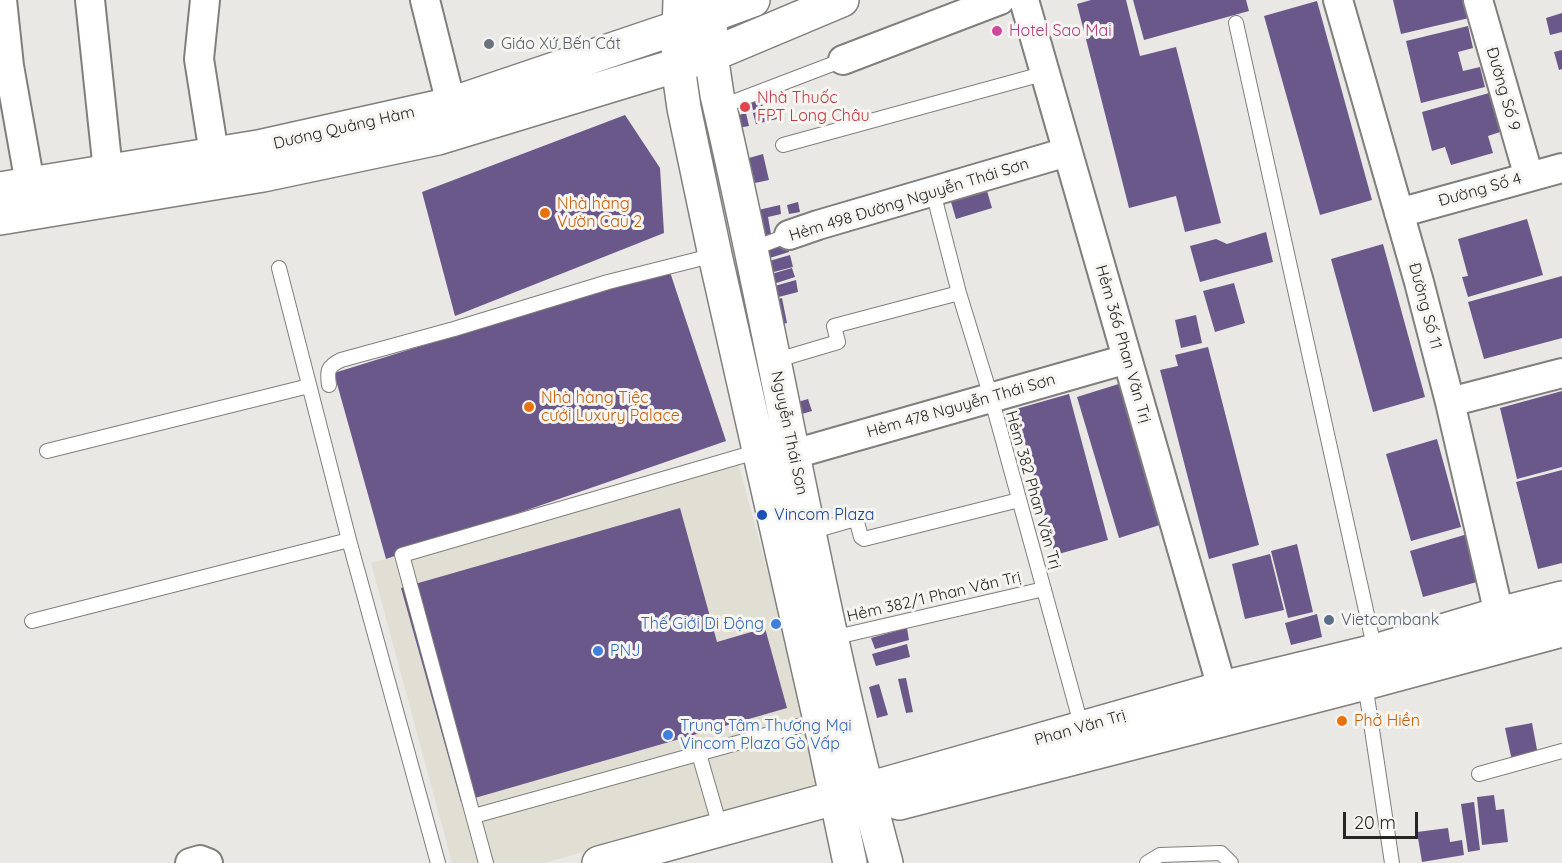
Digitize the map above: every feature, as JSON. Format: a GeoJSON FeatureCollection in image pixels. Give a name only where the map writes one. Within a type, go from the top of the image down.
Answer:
{"type":"FeatureCollection","features":[{"type":"Feature","properties":{"kind":"main road"},"geometry":{"type":"LineString","coordinates":[[710,8],[753,0]]}},
{"type":"Feature","properties":{"kind":"main road"},"geometry":{"type":"LineString","coordinates":[[711,55],[842,0]]}},
{"type":"Feature","properties":{"kind":"main road","name":"Dương Quảng Hàm"},"geometry":{"type":"LineString","coordinates":[[15,186],[258,147],[451,104],[679,14],[710,8]]}},
{"type":"Feature","properties":{"kind":"main road","name":"Nguyễn Thái Sơn"},"geometry":{"type":"LineString","coordinates":[[710,8],[711,55],[720,107],[832,638],[853,804],[850,863]]}},
{"type":"Feature","properties":{"kind":"main road","name":"Nguyễn Thái Sơn"},"geometry":{"type":"LineString","coordinates":[[679,14],[678,66],[684,108],[820,720],[853,804],[886,863]]}},
{"type":"Feature","properties":{"kind":"main road","name":"Dương Quảng Hàm"},"geometry":{"type":"LineString","coordinates":[[0,218],[263,175],[438,138],[711,55]]}},
{"type":"Feature","properties":{"kind":"main road","name":"Phan Văn Trị"},"geometry":{"type":"LineString","coordinates":[[675,863],[1082,728],[1222,688],[1374,651],[1562,598]]}},
{"type":"Feature","properties":{"kind":"main road"},"geometry":{"type":"LineString","coordinates":[[1499,614],[1503,646]]}},
{"type":"Feature","properties":{"kind":"main road","name":"Phan Văn Trị"},"geometry":{"type":"LineString","coordinates":[[599,863],[721,830],[991,779],[1562,630]]}},
{"type":"Feature","properties":{"kind":"main road"},"geometry":{"type":"LineString","coordinates":[[1365,683],[1374,651]]}},
{"type":"Feature","properties":{"kind":"street"},"geometry":{"type":"LineString","coordinates":[[2,0],[4,67],[15,186]]}},
{"type":"Feature","properties":{"kind":"street"},"geometry":{"type":"LineString","coordinates":[[90,0],[108,171]]}},
{"type":"Feature","properties":{"kind":"street"},"geometry":{"type":"LineString","coordinates":[[205,0],[199,59],[214,154]]}},
{"type":"Feature","properties":{"kind":"street"},"geometry":{"type":"LineString","coordinates":[[425,0],[451,104]]}},
{"type":"Feature","properties":{"kind":"street"},"geometry":{"type":"LineString","coordinates":[[843,60],[1000,0]]}},
{"type":"Feature","properties":{"kind":"street","name":"Hẻm 366 Phan Văn Trị"},"geometry":{"type":"LineString","coordinates":[[1024,0],[1222,688]]}},
{"type":"Feature","properties":{"kind":"street","name":"Đường Số 11"},"geometry":{"type":"LineString","coordinates":[[1338,0],[1419,282],[1450,402],[1499,614]]}},
{"type":"Feature","properties":{"kind":"street","name":"Đường Số 9"},"geometry":{"type":"LineString","coordinates":[[1478,0],[1529,177]]}},
{"type":"Feature","properties":{"kind":"street","name":"Hẻm 498 Đường Nguyễn Thái Sơn"},"geometry":{"type":"LineString","coordinates":[[789,235],[1067,153]]}},
{"type":"Feature","properties":{"kind":"street","name":"Đường Số 4"},"geometry":{"type":"LineString","coordinates":[[1399,213],[1562,168]]}},
{"type":"Feature","properties":{"kind":"street","name":"Hẻm 478 Nguyễn Thái Sơn"},"geometry":{"type":"LineString","coordinates":[[794,454],[1127,358]]}},
{"type":"Feature","properties":{"kind":"street"},"geometry":{"type":"LineString","coordinates":[[1450,402],[1562,373]]}},
{"type":"Feature","properties":{"kind":"street"},"geometry":{"type":"LineString","coordinates":[[190,863],[200,861],[208,863]]}},
{"type":"Feature","properties":{"kind":"lane"},"geometry":{"type":"LineString","coordinates":[[1236,23],[1374,651]]}},
{"type":"Feature","properties":{"kind":"lane"},"geometry":{"type":"LineString","coordinates":[[720,107],[843,60]]}},
{"type":"Feature","properties":{"kind":"lane"},"geometry":{"type":"LineString","coordinates":[[783,145],[1046,73]]}},
{"type":"Feature","properties":{"kind":"lane","name":"Hẻm 382 Phan Văn Trị"},"geometry":{"type":"LineString","coordinates":[[933,192],[959,293],[1082,728]]}},
{"type":"Feature","properties":{"kind":"lane","name":"Hẻm 498 Đường Nguyễn Thái Sơn"},"geometry":{"type":"LineString","coordinates":[[751,250],[789,235]]}},
{"type":"Feature","properties":{"kind":"lane"},"geometry":{"type":"LineString","coordinates":[[329,386],[327,371],[330,366],[349,358],[608,282],[715,255]]}},
{"type":"Feature","properties":{"kind":"lane"},"geometry":{"type":"LineString","coordinates":[[279,268],[349,540],[438,863]]}},
{"type":"Feature","properties":{"kind":"lane"},"geometry":{"type":"LineString","coordinates":[[774,360],[838,342],[834,326],[959,293]]}},
{"type":"Feature","properties":{"kind":"lane"},"geometry":{"type":"LineString","coordinates":[[47,451],[309,386]]}},
{"type":"Feature","properties":{"kind":"lane"},"geometry":{"type":"LineString","coordinates":[[486,863],[402,555],[759,451]]}},
{"type":"Feature","properties":{"kind":"lane"},"geometry":{"type":"LineString","coordinates":[[810,532],[852,520],[857,522],[861,537],[864,539],[1019,500]]}},
{"type":"Feature","properties":{"kind":"lane"},"geometry":{"type":"LineString","coordinates":[[32,621],[349,540]]}},
{"type":"Feature","properties":{"kind":"lane","name":"Hẻm 382/1 Phan Văn Trị"},"geometry":{"type":"LineString","coordinates":[[832,638],[1044,589]]}},
{"type":"Feature","properties":{"kind":"lane"},"geometry":{"type":"LineString","coordinates":[[1365,683],[1392,863]]}},
{"type":"Feature","properties":{"kind":"lane"},"geometry":{"type":"LineString","coordinates":[[474,816],[820,720]]}},
{"type":"Feature","properties":{"kind":"lane"},"geometry":{"type":"LineString","coordinates":[[1479,774],[1562,751]]}},
{"type":"Feature","properties":{"kind":"lane"},"geometry":{"type":"LineString","coordinates":[[699,754],[721,830]]}},
{"type":"Feature","properties":{"kind":"lane"},"geometry":{"type":"LineString","coordinates":[[1147,863],[1160,855],[1221,853],[1231,863]]}},
{"type":"Feature","properties":{"kind":"shaded area","name":"Vincom Plaza"},"geometry":{"type":"Polygon","coordinates":[[[738,462],[825,785],[544,863],[452,863],[371,563],[738,462]]]}},
{"type":"Feature","properties":{"kind":"building"},"geometry":{"type":"Polygon","coordinates":[[[1091,0],[1126,0],[1140,56],[1176,47],[1221,223],[1185,232],[1176,196],[1129,208],[1077,4],[1091,0]]]}},
{"type":"Feature","properties":{"kind":"building"},"geometry":{"type":"Polygon","coordinates":[[[1133,0],[1246,0],[1249,11],[1144,40],[1133,0]]]}},
{"type":"Feature","properties":{"kind":"building"},"geometry":{"type":"Polygon","coordinates":[[[1393,0],[1465,0],[1469,18],[1401,34],[1393,0]]]}},
{"type":"Feature","properties":{"kind":"building"},"geometry":{"type":"Polygon","coordinates":[[[1317,1],[1372,200],[1320,215],[1264,16],[1317,1]]]}},
{"type":"Feature","properties":{"kind":"building"},"geometry":{"type":"Polygon","coordinates":[[[1562,13],[1562,32],[1550,35],[1546,18],[1562,13]]]}},
{"type":"Feature","properties":{"kind":"building"},"geometry":{"type":"Polygon","coordinates":[[[1468,26],[1473,48],[1458,52],[1463,71],[1480,67],[1485,87],[1421,103],[1406,41],[1468,26]]]}},
{"type":"Feature","properties":{"kind":"building"},"geometry":{"type":"Polygon","coordinates":[[[1562,50],[1562,69],[1559,70],[1554,52],[1562,50]]]}},
{"type":"Feature","properties":{"kind":"building"},"geometry":{"type":"Polygon","coordinates":[[[1489,93],[1500,132],[1488,136],[1493,153],[1451,165],[1445,147],[1432,151],[1422,112],[1489,93]]]}},
{"type":"Feature","properties":{"kind":"building"},"geometry":{"type":"Polygon","coordinates":[[[760,94],[763,108],[753,110],[750,96],[760,94]]]}},
{"type":"Feature","properties":{"kind":"building"},"geometry":{"type":"Polygon","coordinates":[[[775,108],[777,119],[756,124],[753,113],[775,108]]]}},
{"type":"Feature","properties":{"kind":"building"},"geometry":{"type":"Polygon","coordinates":[[[746,113],[749,126],[738,128],[735,116],[746,113]]]}},
{"type":"Feature","properties":{"kind":"building","name":"Nhà hàng Vườn Cau 2"},"geometry":{"type":"Polygon","coordinates":[[[625,115],[660,168],[664,233],[455,316],[422,192],[625,115]]]}},
{"type":"Feature","properties":{"kind":"building"},"geometry":{"type":"Polygon","coordinates":[[[763,154],[769,180],[755,183],[749,158],[763,154]]]}},
{"type":"Feature","properties":{"kind":"building"},"geometry":{"type":"Polygon","coordinates":[[[987,191],[992,208],[956,219],[951,202],[987,191]]]}},
{"type":"Feature","properties":{"kind":"building"},"geometry":{"type":"Polygon","coordinates":[[[798,202],[800,212],[789,214],[787,205],[798,202]]]}},
{"type":"Feature","properties":{"kind":"building"},"geometry":{"type":"Polygon","coordinates":[[[780,205],[781,214],[768,217],[771,234],[762,236],[745,213],[780,205]]]}},
{"type":"Feature","properties":{"kind":"building"},"geometry":{"type":"Polygon","coordinates":[[[1527,219],[1543,275],[1468,297],[1462,277],[1468,276],[1458,239],[1527,219]]]}},
{"type":"Feature","properties":{"kind":"building"},"geometry":{"type":"Polygon","coordinates":[[[1266,232],[1273,262],[1200,282],[1190,246],[1216,239],[1227,244],[1266,232]]]}},
{"type":"Feature","properties":{"kind":"building"},"geometry":{"type":"Polygon","coordinates":[[[786,242],[789,252],[760,261],[757,251],[786,242]]]}},
{"type":"Feature","properties":{"kind":"building"},"geometry":{"type":"Polygon","coordinates":[[[1383,244],[1425,397],[1373,412],[1331,259],[1383,244]]]}},
{"type":"Feature","properties":{"kind":"building"},"geometry":{"type":"Polygon","coordinates":[[[790,255],[793,267],[762,275],[759,264],[790,255]]]}},
{"type":"Feature","properties":{"kind":"building"},"geometry":{"type":"Polygon","coordinates":[[[792,268],[795,277],[764,287],[761,277],[792,268]]]}},
{"type":"Feature","properties":{"kind":"building","name":"Nhà hàng Tiệc cưới Luxury Palace"},"geometry":{"type":"Polygon","coordinates":[[[669,269],[726,441],[386,559],[334,373],[669,269]]]}},
{"type":"Feature","properties":{"kind":"building"},"geometry":{"type":"Polygon","coordinates":[[[1562,276],[1562,338],[1484,359],[1468,302],[1562,276]]]}},
{"type":"Feature","properties":{"kind":"building"},"geometry":{"type":"Polygon","coordinates":[[[796,280],[798,292],[767,300],[764,289],[796,280]]]}},
{"type":"Feature","properties":{"kind":"building"},"geometry":{"type":"Polygon","coordinates":[[[1234,283],[1245,323],[1215,332],[1203,291],[1234,283]]]}},
{"type":"Feature","properties":{"kind":"building"},"geometry":{"type":"Polygon","coordinates":[[[782,298],[787,323],[774,326],[769,302],[782,298]]]}},
{"type":"Feature","properties":{"kind":"building"},"geometry":{"type":"Polygon","coordinates":[[[1196,315],[1202,343],[1181,348],[1175,320],[1196,315]]]}},
{"type":"Feature","properties":{"kind":"building"},"geometry":{"type":"Polygon","coordinates":[[[1208,347],[1259,545],[1209,559],[1160,370],[1178,366],[1175,355],[1208,347]]]}},
{"type":"Feature","properties":{"kind":"building"},"geometry":{"type":"Polygon","coordinates":[[[1125,382],[1166,523],[1119,538],[1077,397],[1125,382]]]}},
{"type":"Feature","properties":{"kind":"building"},"geometry":{"type":"Polygon","coordinates":[[[1562,391],[1562,467],[1517,479],[1500,408],[1562,391]]]}},
{"type":"Feature","properties":{"kind":"building"},"geometry":{"type":"Polygon","coordinates":[[[1069,394],[1108,540],[1055,555],[1016,409],[1069,394]]]}},
{"type":"Feature","properties":{"kind":"building"},"geometry":{"type":"Polygon","coordinates":[[[808,399],[812,411],[795,416],[791,404],[808,399]]]}},
{"type":"Feature","properties":{"kind":"building"},"geometry":{"type":"Polygon","coordinates":[[[1437,439],[1461,527],[1411,541],[1386,454],[1437,439]]]}},
{"type":"Feature","properties":{"kind":"building"},"geometry":{"type":"Polygon","coordinates":[[[1562,470],[1562,563],[1538,569],[1516,482],[1562,470]]]}},
{"type":"Feature","properties":{"kind":"building"},"geometry":{"type":"Polygon","coordinates":[[[680,508],[717,642],[765,628],[787,708],[461,802],[401,588],[680,508]]]}},
{"type":"Feature","properties":{"kind":"building"},"geometry":{"type":"Polygon","coordinates":[[[1471,533],[1484,580],[1423,597],[1410,551],[1471,533]]]}},
{"type":"Feature","properties":{"kind":"building"},"geometry":{"type":"Polygon","coordinates":[[[1297,544],[1313,612],[1288,618],[1271,551],[1297,544]]]}},
{"type":"Feature","properties":{"kind":"building"},"geometry":{"type":"Polygon","coordinates":[[[1270,554],[1284,610],[1245,619],[1232,564],[1270,554]]]}},
{"type":"Feature","properties":{"kind":"building"},"geometry":{"type":"Polygon","coordinates":[[[1317,614],[1322,637],[1291,645],[1285,623],[1317,614]]]}},
{"type":"Feature","properties":{"kind":"building"},"geometry":{"type":"Polygon","coordinates":[[[907,628],[909,640],[875,649],[871,638],[907,628]]]}},
{"type":"Feature","properties":{"kind":"building"},"geometry":{"type":"Polygon","coordinates":[[[907,644],[910,657],[876,666],[872,654],[907,644]]]}},
{"type":"Feature","properties":{"kind":"building"},"geometry":{"type":"Polygon","coordinates":[[[906,678],[913,712],[906,713],[898,679],[906,678]]]}},
{"type":"Feature","properties":{"kind":"building"},"geometry":{"type":"Polygon","coordinates":[[[879,684],[888,715],[877,718],[869,687],[879,684]]]}},
{"type":"Feature","properties":{"kind":"building"},"geometry":{"type":"Polygon","coordinates":[[[1532,723],[1538,755],[1512,761],[1505,728],[1532,723]]]}},
{"type":"Feature","properties":{"kind":"building"},"geometry":{"type":"Polygon","coordinates":[[[1494,795],[1496,810],[1504,809],[1508,842],[1482,845],[1477,797],[1494,795]]]}},
{"type":"Feature","properties":{"kind":"building"},"geometry":{"type":"Polygon","coordinates":[[[1474,802],[1480,850],[1468,852],[1461,804],[1474,802]]]}},
{"type":"Feature","properties":{"kind":"building"},"geometry":{"type":"Polygon","coordinates":[[[1448,828],[1450,842],[1462,840],[1464,855],[1422,862],[1417,832],[1448,828]]]}},
{"type":"Feature","properties":{"kind":"place","name":"Hotel Sao Mai"},"geometry":{"type":"Point","coordinates":[997,31]}},
{"type":"Feature","properties":{"kind":"place","name":"Giáo Xứ Bến Cát"},"geometry":{"type":"Point","coordinates":[489,44]}},
{"type":"Feature","properties":{"kind":"place","name":"Nhà Thuốc FPT Long Châu"},"geometry":{"type":"Point","coordinates":[745,107]}},
{"type":"Feature","properties":{"kind":"place","name":"Nhà hàng Vườn Cau 2"},"geometry":{"type":"Point","coordinates":[545,213]}},
{"type":"Feature","properties":{"kind":"place","name":"Nhà hàng Tiệc cưới Luxury Palace"},"geometry":{"type":"Point","coordinates":[529,407]}},
{"type":"Feature","properties":{"kind":"place","name":"Vincom Plaza"},"geometry":{"type":"Point","coordinates":[762,515]}},
{"type":"Feature","properties":{"kind":"place","name":"Vietcombank"},"geometry":{"type":"Point","coordinates":[1329,620]}},
{"type":"Feature","properties":{"kind":"place","name":"Thế Giới Di Động"},"geometry":{"type":"Point","coordinates":[776,624]}},
{"type":"Feature","properties":{"kind":"place","name":"PNJ"},"geometry":{"type":"Point","coordinates":[598,651]}},
{"type":"Feature","properties":{"kind":"place","name":"Phở Hiền"},"geometry":{"type":"Point","coordinates":[1342,721]}},
{"type":"Feature","properties":{"kind":"place","name":"Trung Tâm Thương Mại Vincom Plaza Gò Vấp"},"geometry":{"type":"Point","coordinates":[668,735]}}]}
